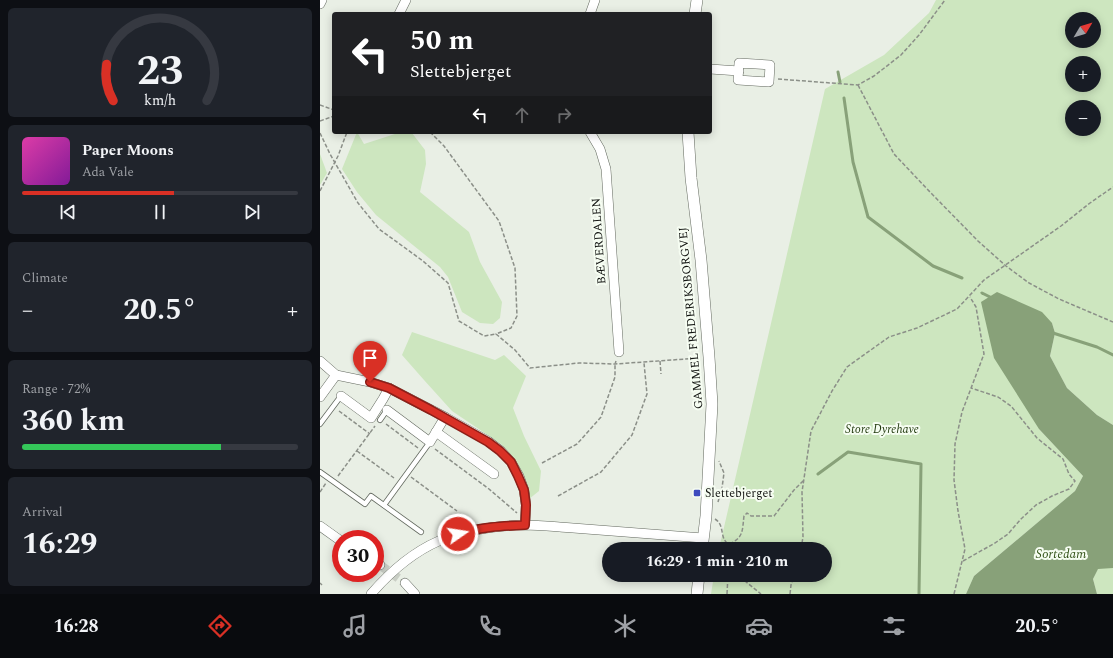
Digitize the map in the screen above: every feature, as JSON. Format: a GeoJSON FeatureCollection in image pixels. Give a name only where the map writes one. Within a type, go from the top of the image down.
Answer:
{"type":"FeatureCollection","features":[{"type":"Feature","properties":{"kind":"street"},"geometry":{"type":"LineString","coordinates":[[320,4],[322,0]]}},
{"type":"Feature","properties":{"kind":"street"},"geometry":{"type":"LineString","coordinates":[[400,12],[406,0]]}},
{"type":"Feature","properties":{"kind":"street"},"geometry":{"type":"LineString","coordinates":[[591,12],[594,0]]}},
{"type":"Feature","properties":{"kind":"street"},"geometry":{"type":"LineString","coordinates":[[695,12],[697,0]]}},
{"type":"Feature","properties":{"kind":"street"},"geometry":{"type":"LineString","coordinates":[[739,63],[770,65],[769,82],[738,80],[739,71],[739,63]]}},
{"type":"Feature","properties":{"kind":"street"},"geometry":{"type":"LineString","coordinates":[[712,69],[739,71]]}},
{"type":"Feature","properties":{"kind":"street","name":"BÆVERDALEN"},"geometry":{"type":"LineString","coordinates":[[591,134],[600,148],[606,169],[619,352]]}},
{"type":"Feature","properties":{"kind":"street","name":"GAMMEL FREDERIKSBORGVEJ"},"geometry":{"type":"LineString","coordinates":[[688,134],[691,178],[701,260],[712,404],[706,516],[703,542]]}},
{"type":"Feature","properties":{"kind":"street"},"geometry":{"type":"LineString","coordinates":[[320,361],[336,375],[370,382],[389,388],[445,417],[488,442],[500,451],[511,462],[524,490],[526,505],[525,521]]}},
{"type":"Feature","properties":{"kind":"street"},"geometry":{"type":"LineString","coordinates":[[320,397],[336,375]]}},
{"type":"Feature","properties":{"kind":"street"},"geometry":{"type":"LineString","coordinates":[[341,396],[371,418],[384,399],[389,388]]}},
{"type":"Feature","properties":{"kind":"street"},"geometry":{"type":"LineString","coordinates":[[387,410],[430,443],[445,417]]}},
{"type":"Feature","properties":{"kind":"street"},"geometry":{"type":"LineString","coordinates":[[436,432],[494,474]]}},
{"type":"Feature","properties":{"kind":"street"},"geometry":{"type":"LineString","coordinates":[[372,594],[383,580],[398,566],[430,545],[467,531],[525,521],[617,531],[696,542]]}},
{"type":"Feature","properties":{"kind":"street"},"geometry":{"type":"LineString","coordinates":[[320,526],[332,535]]}},
{"type":"Feature","properties":{"kind":"street"},"geometry":{"type":"LineString","coordinates":[[696,594],[698,582]]}},
{"type":"Feature","properties":{"kind":"street"},"geometry":{"type":"LineString","coordinates":[[405,583],[415,594]]}},
{"type":"Feature","properties":{"kind":"lane"},"geometry":{"type":"LineString","coordinates":[[320,424],[341,396]]}},
{"type":"Feature","properties":{"kind":"lane"},"geometry":{"type":"LineString","coordinates":[[380,420],[387,410]]}},
{"type":"Feature","properties":{"kind":"lane"},"geometry":{"type":"LineString","coordinates":[[384,505],[430,443]]}},
{"type":"Feature","properties":{"kind":"lane"},"geometry":{"type":"LineString","coordinates":[[320,472],[364,504],[371,496],[421,532]]}},
{"type":"Feature","properties":{"kind":"path"},"geometry":{"type":"LineString","coordinates":[[769,82],[777,79],[858,85],[874,76],[901,55],[919,35],[944,0]]}},
{"type":"Feature","properties":{"kind":"path"},"geometry":{"type":"LineString","coordinates":[[858,85],[894,154],[978,241],[1006,266],[1029,283],[1059,299],[1113,322]]}},
{"type":"Feature","properties":{"kind":"path"},"geometry":{"type":"LineString","coordinates":[[320,105],[332,109]]}},
{"type":"Feature","properties":{"kind":"path"},"geometry":{"type":"LineString","coordinates":[[320,121],[332,117]]}},
{"type":"Feature","properties":{"kind":"path"},"geometry":{"type":"LineString","coordinates":[[320,133],[358,203],[379,229],[424,261],[448,283],[459,321],[484,336],[496,334],[511,328],[518,316],[515,268],[499,221],[444,146],[432,134]]}},
{"type":"Feature","properties":{"kind":"path"},"geometry":{"type":"LineString","coordinates":[[320,191],[335,163],[346,134]]}},
{"type":"Feature","properties":{"kind":"path"},"geometry":{"type":"LineString","coordinates":[[802,542],[802,492],[811,431],[832,391],[847,367],[889,337],[917,328],[957,309],[984,280],[1006,266],[1113,187]]}},
{"type":"Feature","properties":{"kind":"path"},"geometry":{"type":"LineString","coordinates":[[954,594],[965,549],[954,480],[955,444],[962,412],[984,354],[976,307],[969,297]]}},
{"type":"Feature","properties":{"kind":"path"},"geometry":{"type":"LineString","coordinates":[[496,334],[515,350],[530,368],[579,363],[644,363],[709,357]]}},
{"type":"Feature","properties":{"kind":"path"},"geometry":{"type":"LineString","coordinates":[[542,463],[577,444],[601,417],[615,377],[615,364],[619,352]]}},
{"type":"Feature","properties":{"kind":"path"},"geometry":{"type":"LineString","coordinates":[[660,361],[660,374]]}},
{"type":"Feature","properties":{"kind":"path"},"geometry":{"type":"LineString","coordinates":[[558,496],[601,472],[632,435],[646,394],[644,363]]}},
{"type":"Feature","properties":{"kind":"path"},"geometry":{"type":"LineString","coordinates":[[963,560],[995,543],[1008,534],[1021,518],[1036,505],[1069,489],[1075,481],[1069,474],[1064,459],[1037,438],[1011,406],[998,397],[971,388]]}},
{"type":"Feature","properties":{"kind":"path"},"geometry":{"type":"LineString","coordinates":[[333,407],[370,434]]}},
{"type":"Feature","properties":{"kind":"path"},"geometry":{"type":"LineString","coordinates":[[334,482],[380,420],[423,452]]}},
{"type":"Feature","properties":{"kind":"path"},"geometry":{"type":"LineString","coordinates":[[430,443],[489,489],[525,521]]}},
{"type":"Feature","properties":{"kind":"path"},"geometry":{"type":"LineString","coordinates":[[357,451],[400,483]]}},
{"type":"Feature","properties":{"kind":"path"},"geometry":{"type":"LineString","coordinates":[[406,474],[457,512]]}},
{"type":"Feature","properties":{"kind":"path"},"geometry":{"type":"LineString","coordinates":[[320,492],[329,479]]}},
{"type":"Feature","properties":{"kind":"path"},"geometry":{"type":"LineString","coordinates":[[734,542],[740,537],[744,516],[747,513],[751,516],[774,516],[794,490],[804,480]]}},
{"type":"Feature","properties":{"kind":"path"},"geometry":{"type":"LineString","coordinates":[[706,516],[718,521],[726,542]]}},
{"type":"Feature","properties":{"kind":"path"},"geometry":{"type":"LineString","coordinates":[[727,594],[728,582]]}},
{"type":"Feature","properties":{"kind":"path"},"geometry":{"type":"LineString","coordinates":[[746,582],[761,594]]}},
{"type":"Feature","properties":{"kind":"path"},"geometry":{"type":"LineString","coordinates":[[790,594],[792,582]]}},
{"type":"Feature","properties":{"kind":"green space","name":"Store Dyrehave"},"geometry":{"type":"Polygon","coordinates":[[[936,0],[1113,0],[1113,425],[1097,415],[1067,388],[1050,356],[1055,333],[1052,323],[1039,429],[1083,476],[1075,491],[974,576],[966,594],[711,594],[713,582],[832,582],[832,542],[721,542],[825,89],[884,55],[929,13],[936,0]]]}},
{"type":"Feature","properties":{"kind":"green space"},"geometry":{"type":"Polygon","coordinates":[[[356,134],[358,134],[364,144],[395,134],[413,134],[425,150],[426,164],[420,192],[469,232],[480,262],[502,302],[500,318],[493,324],[480,323],[462,312],[448,277],[440,267],[376,215],[357,192],[342,169],[356,134]]]}},
{"type":"Feature","properties":{"kind":"green space"},"geometry":{"type":"Polygon","coordinates":[[[320,154],[327,173],[320,185],[320,154]]]}},
{"type":"Feature","properties":{"kind":"green space"},"geometry":{"type":"Polygon","coordinates":[[[412,332],[495,360],[504,355],[526,376],[513,408],[524,436],[541,471],[539,491],[529,499],[512,456],[501,444],[452,411],[402,355],[412,332]]]}},
{"type":"Feature","properties":{"kind":"green space"},"geometry":{"type":"Polygon","coordinates":[[[1098,568],[1113,568],[1113,594],[1097,594],[1093,579],[1098,568]]]}},
{"type":"Feature","properties":{"kind":"water","name":"Sortedam"},"geometry":{"type":"Polygon","coordinates":[[[997,292],[1042,312],[1052,323],[1055,333],[1050,356],[1067,388],[1097,415],[1113,425],[1113,568],[1098,569],[1093,579],[1097,594],[966,594],[974,576],[1075,491],[1083,476],[1039,429],[994,358],[981,302],[997,292]]]}},
{"type":"Feature","properties":{"kind":"waterway"},"geometry":{"type":"LineString","coordinates":[[838,72],[840,82]]}},
{"type":"Feature","properties":{"kind":"waterway"},"geometry":{"type":"LineString","coordinates":[[844,98],[853,162],[868,217],[933,266],[962,278]]}},
{"type":"Feature","properties":{"kind":"waterway"},"geometry":{"type":"LineString","coordinates":[[982,293],[992,298]]}},
{"type":"Feature","properties":{"kind":"waterway"},"geometry":{"type":"LineString","coordinates":[[1053,333],[1097,347],[1113,355]]}},
{"type":"Feature","properties":{"kind":"waterway"},"geometry":{"type":"LineString","coordinates":[[818,474],[848,452],[921,464],[919,594]]}},
{"type":"Feature","properties":{"kind":"tunnel"},"geometry":{"type":"LineString","coordinates":[[384,568],[405,583]]}},
{"type":"Feature","properties":{"kind":"place","name":"Slettebjerget"},"geometry":{"type":"Point","coordinates":[697,493]}},
{"type":"Feature","properties":{"kind":"route"},"geometry":{"type":"LineString","coordinates":[[370,382],[389,388],[445,417],[488,442],[511,462],[524,490],[526,505],[525,525],[490,527],[458,534]]}}]}
